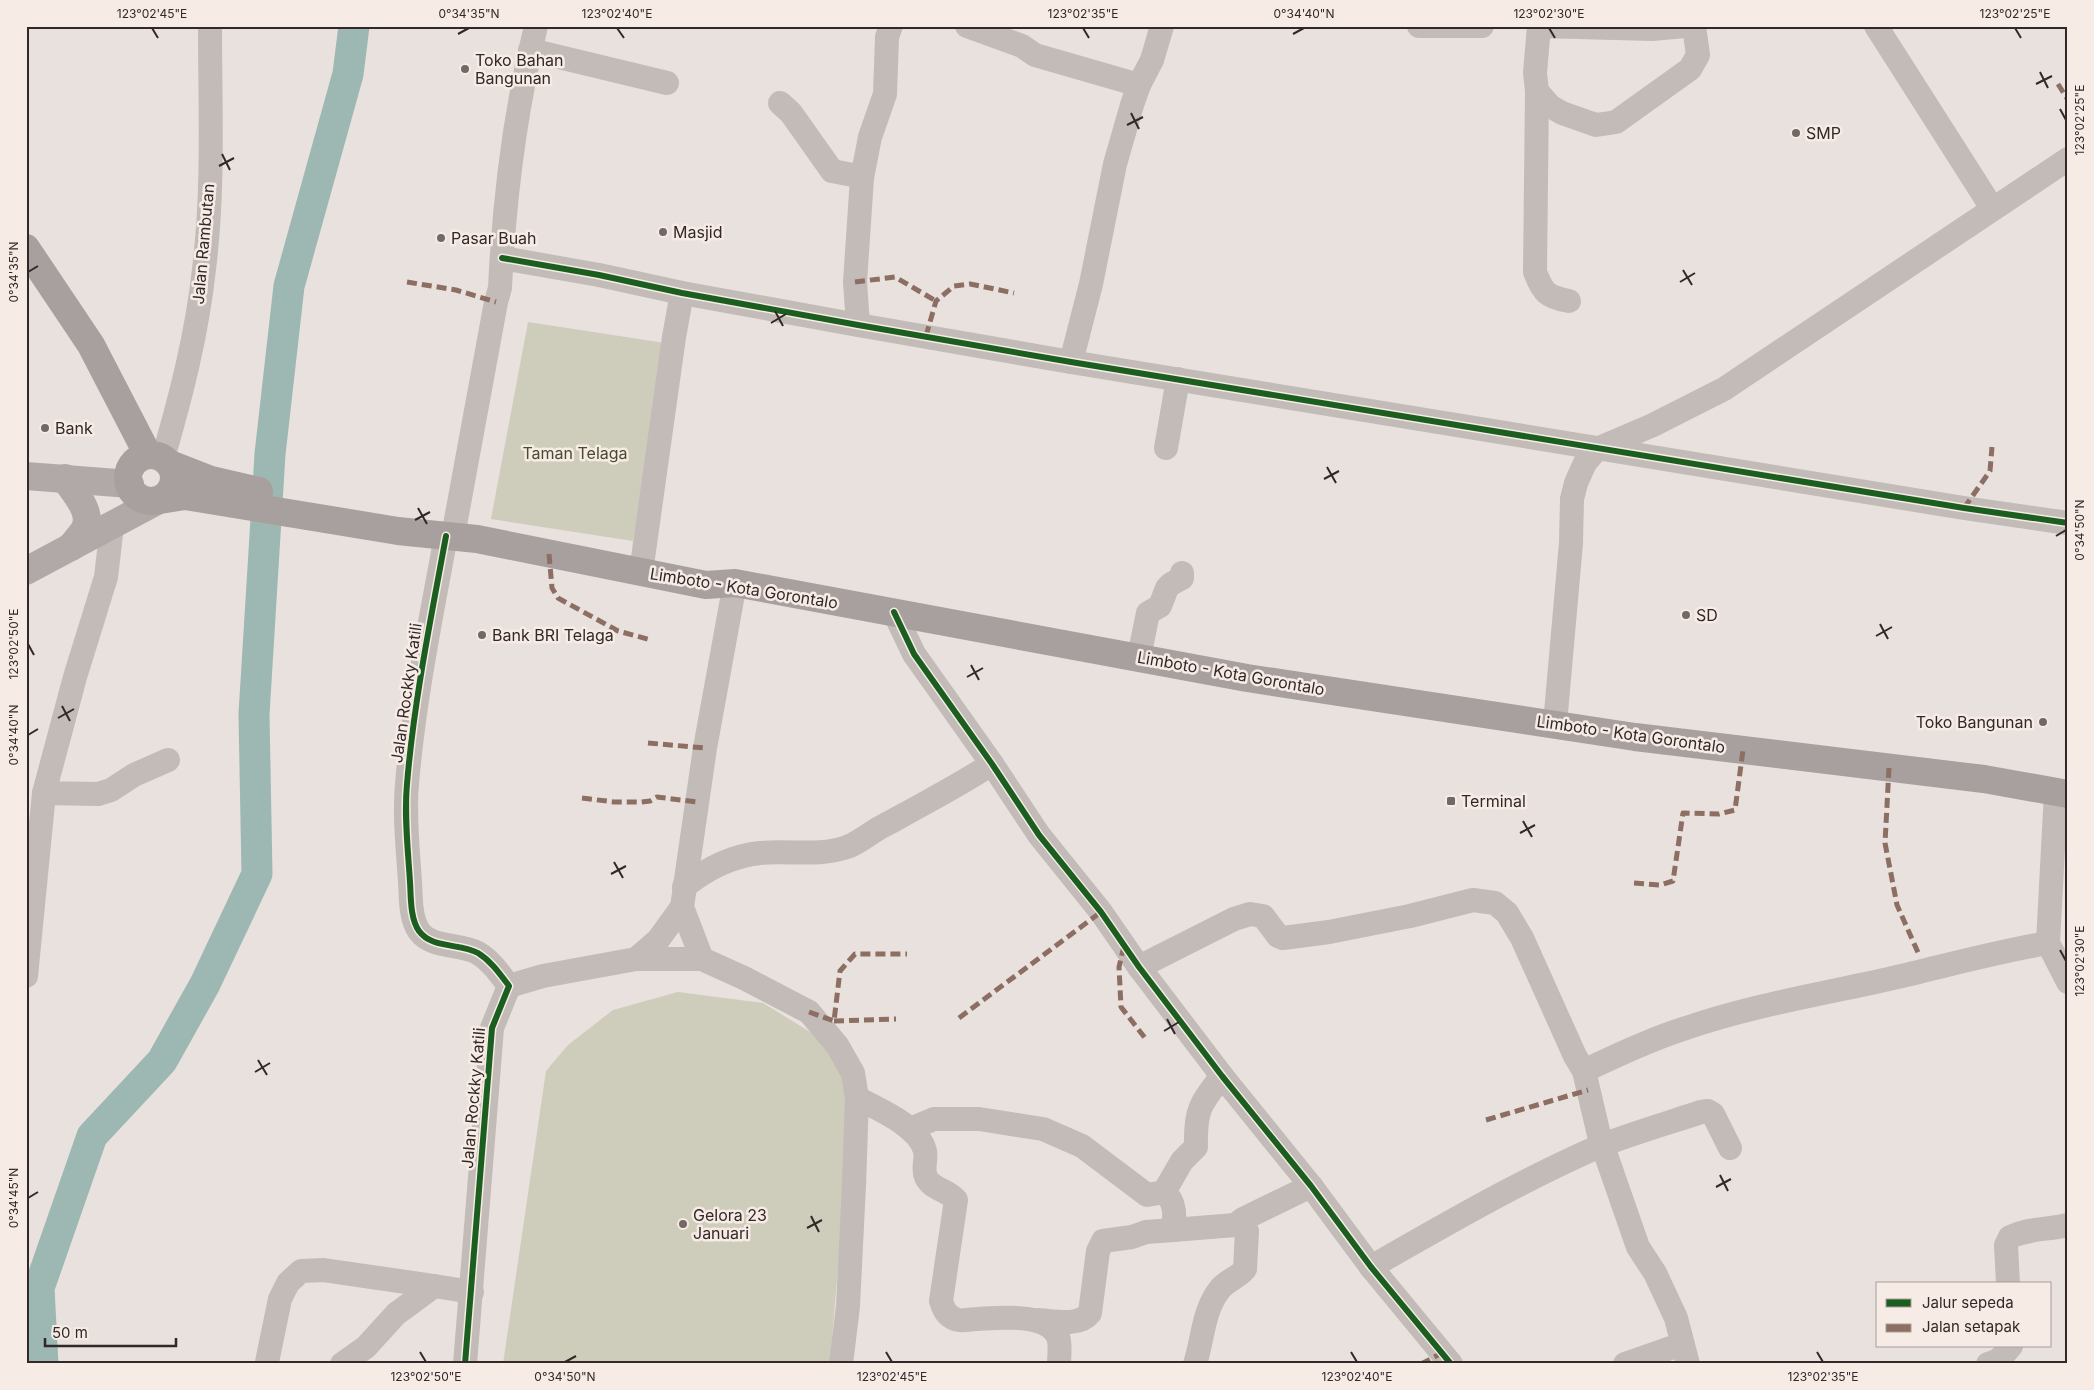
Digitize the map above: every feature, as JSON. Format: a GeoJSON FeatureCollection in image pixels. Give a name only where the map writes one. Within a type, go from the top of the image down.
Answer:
{"type":"FeatureCollection","features":[{"type":"Feature","properties":{"kind":"highway"},"geometry":{"type":"LineString","coordinates":[[26,248],[91,345],[160,459],[174,476],[174,483],[167,496],[159,500]]}},
{"type":"Feature","properties":{"kind":"highway"},"geometry":{"type":"LineString","coordinates":[[242,496],[211,480],[160,459],[138,459],[130,467],[131,487],[142,500],[159,500],[185,496],[242,496],[403,523],[642,558],[707,570],[735,583]]}},
{"type":"Feature","properties":{"kind":"highway","name":"Limboto - Kota Gorontalo"},"geometry":{"type":"LineString","coordinates":[[450,530],[508,545],[706,585],[735,583],[1247,678],[1635,737],[1984,780],[2062,793]]}},
{"type":"Feature","properties":{"kind":"main road"},"geometry":{"type":"LineString","coordinates":[[26,476],[65,478],[131,487],[112,526]]}},
{"type":"Feature","properties":{"kind":"main road"},"geometry":{"type":"LineString","coordinates":[[65,478],[86,511],[87,520],[85,528],[70,547]]}},
{"type":"Feature","properties":{"kind":"main road"},"geometry":{"type":"LineString","coordinates":[[26,571],[159,500]]}},
{"type":"Feature","properties":{"kind":"street","name":"Jalan Rambutan"},"geometry":{"type":"LineString","coordinates":[[160,459],[187,372],[204,269],[208,219],[210,140],[210,26]]}},
{"type":"Feature","properties":{"kind":"street","name":"Jalan Rockky Katili"},"geometry":{"type":"LineString","coordinates":[[465,1364],[492,1028],[509,986],[497,969],[478,953],[430,939],[418,930],[414,922],[408,849],[407,785],[421,675],[500,288],[512,162],[530,50],[536,26]]}},
{"type":"Feature","properties":{"kind":"street"},"geometry":{"type":"LineString","coordinates":[[858,325],[854,282],[862,178],[870,137],[885,94],[887,37],[891,26]]}},
{"type":"Feature","properties":{"kind":"street"},"geometry":{"type":"LineString","coordinates":[[966,26],[1022,46],[1035,55],[1139,85]]}},
{"type":"Feature","properties":{"kind":"street"},"geometry":{"type":"LineString","coordinates":[[1071,362],[1091,284],[1115,164],[1139,85],[1152,60],[1162,26]]}},
{"type":"Feature","properties":{"kind":"street"},"geometry":{"type":"LineString","coordinates":[[1419,26],[1482,26]]}},
{"type":"Feature","properties":{"kind":"street"},"geometry":{"type":"LineString","coordinates":[[1569,300],[1548,296],[1539,283],[1535,272],[1537,91],[1535,73],[1539,26],[1652,29],[1685,26]]}},
{"type":"Feature","properties":{"kind":"street"},"geometry":{"type":"LineString","coordinates":[[1537,91],[1550,106],[1588,124],[1596,126],[1616,122],[1690,69],[1698,55],[1694,26]]}},
{"type":"Feature","properties":{"kind":"street"},"geometry":{"type":"LineString","coordinates":[[1876,26],[1992,208]]}},
{"type":"Feature","properties":{"kind":"street"},"geometry":{"type":"LineString","coordinates":[[530,50],[667,83]]}},
{"type":"Feature","properties":{"kind":"street"},"geometry":{"type":"LineString","coordinates":[[780,103],[791,113],[832,171],[862,178]]}},
{"type":"Feature","properties":{"kind":"street"},"geometry":{"type":"LineString","coordinates":[[1555,724],[1571,543],[1572,499],[1585,464],[1597,449],[1653,425],[1724,389],[2068,158]]}},
{"type":"Feature","properties":{"kind":"street"},"geometry":{"type":"LineString","coordinates":[[502,258],[599,275],[682,293],[1071,362],[1178,378],[1597,449],[2068,523]]}},
{"type":"Feature","properties":{"kind":"street"},"geometry":{"type":"LineString","coordinates":[[642,558],[682,293]]}},
{"type":"Feature","properties":{"kind":"street"},"geometry":{"type":"LineString","coordinates":[[1166,448],[1178,378]]}},
{"type":"Feature","properties":{"kind":"street"},"geometry":{"type":"LineString","coordinates":[[26,976],[44,793],[75,677],[106,577],[112,526]]}},
{"type":"Feature","properties":{"kind":"street"},"geometry":{"type":"LineString","coordinates":[[1139,657],[1148,613],[1160,606],[1167,588],[1182,578],[1182,573]]}},
{"type":"Feature","properties":{"kind":"street"},"geometry":{"type":"LineString","coordinates":[[702,959],[683,897],[704,748],[735,583]]}},
{"type":"Feature","properties":{"kind":"street"},"geometry":{"type":"LineString","coordinates":[[894,612],[914,654],[1039,834],[1101,912],[1139,967],[1222,1076],[1311,1186],[1371,1268],[1451,1364]]}},
{"type":"Feature","properties":{"kind":"street"},"geometry":{"type":"LineString","coordinates":[[44,793],[98,794],[111,790],[134,775],[168,760]]}},
{"type":"Feature","properties":{"kind":"street"},"geometry":{"type":"LineString","coordinates":[[636,959],[658,940],[683,897],[712,868],[740,857],[760,853],[825,852],[848,847],[866,835],[926,804],[992,764]]}},
{"type":"Feature","properties":{"kind":"street"},"geometry":{"type":"LineString","coordinates":[[2062,793],[2048,943],[2068,982]]}},
{"type":"Feature","properties":{"kind":"street"},"geometry":{"type":"LineString","coordinates":[[1139,967],[1234,919],[1250,914],[1263,916],[1278,936],[1283,938],[1329,932],[1410,916],[1473,900],[1495,903],[1507,913],[1522,938],[1575,1056],[1584,1071],[1602,1145],[1638,1247],[1655,1273],[1676,1318],[1685,1354],[1625,1364]]}},
{"type":"Feature","properties":{"kind":"street"},"geometry":{"type":"LineString","coordinates":[[1584,1071],[1658,1038],[1735,1014],[1842,988],[1893,978],[1976,956],[2048,943]]}},
{"type":"Feature","properties":{"kind":"street"},"geometry":{"type":"LineString","coordinates":[[509,986],[543,976],[636,959],[702,959],[744,978],[808,1012],[837,1045],[853,1073],[857,1098],[848,1306],[840,1364]]}},
{"type":"Feature","properties":{"kind":"street"},"geometry":{"type":"LineString","coordinates":[[1164,1192],[1182,1161],[1196,1147],[1196,1121],[1204,1099],[1222,1076]]}},
{"type":"Feature","properties":{"kind":"street"},"geometry":{"type":"LineString","coordinates":[[857,1098],[886,1113],[920,1138],[926,1152],[924,1168],[927,1178],[933,1186],[952,1195],[956,1200],[941,1301],[946,1314],[957,1320],[1007,1317],[1076,1321],[1088,1316],[1090,1313],[1098,1251],[1103,1241],[1132,1237],[1146,1232],[1240,1225],[1247,1231],[1245,1269],[1236,1278],[1222,1286],[1216,1296],[1208,1312],[1195,1364]]}},
{"type":"Feature","properties":{"kind":"street"},"geometry":{"type":"LineString","coordinates":[[1371,1268],[1455,1218],[1529,1179],[1602,1145],[1708,1111],[1713,1114],[1730,1148]]}},
{"type":"Feature","properties":{"kind":"street"},"geometry":{"type":"LineString","coordinates":[[910,1129],[934,1119],[979,1119],[1043,1129],[1082,1146],[1147,1195],[1164,1192],[1169,1196],[1174,1206],[1173,1230]]}},
{"type":"Feature","properties":{"kind":"street"},"geometry":{"type":"LineString","coordinates":[[1235,1225],[1243,1219],[1311,1186]]}},
{"type":"Feature","properties":{"kind":"street"},"geometry":{"type":"LineString","coordinates":[[2008,1282],[2006,1245],[2010,1237],[2038,1228],[2056,1228],[2068,1225]]}},
{"type":"Feature","properties":{"kind":"street"},"geometry":{"type":"LineString","coordinates":[[266,1362],[280,1299],[288,1283],[301,1271],[324,1270],[472,1292]]}},
{"type":"Feature","properties":{"kind":"street"},"geometry":{"type":"LineString","coordinates":[[342,1364],[366,1347],[396,1314],[434,1286]]}},
{"type":"Feature","properties":{"kind":"street"},"geometry":{"type":"LineString","coordinates":[[1036,1320],[1054,1329],[1060,1339],[1059,1364]]}},
{"type":"Feature","properties":{"kind":"street"},"geometry":{"type":"LineString","coordinates":[[1988,1364],[1999,1360],[2009,1348]]}},
{"type":"Feature","properties":{"kind":"green space","name":"Taman Telaga"},"geometry":{"type":"Polygon","coordinates":[[[528,322],[665,343],[633,541],[491,519],[528,322]]]}},
{"type":"Feature","properties":{"kind":"green space","name":"Gelora 23 Januari"},"geometry":{"type":"Polygon","coordinates":[[[678,992],[763,1003],[828,1043],[853,1084],[830,1364],[503,1364],[546,1071],[568,1045],[613,1010],[678,992]]]}},
{"type":"Feature","properties":{"kind":"waterway"},"geometry":{"type":"LineString","coordinates":[[43,1364],[39,1288],[92,1136],[162,1061],[205,984],[257,874],[254,714],[270,454],[289,286],[348,74],[354,26]]}},
{"type":"Feature","properties":{"kind":"marked path"},"geometry":{"type":"LineString","coordinates":[[2058,84],[2068,100]]}},
{"type":"Feature","properties":{"kind":"marked path"},"geometry":{"type":"LineString","coordinates":[[855,282],[895,277],[936,301]]}},
{"type":"Feature","properties":{"kind":"marked path"},"geometry":{"type":"LineString","coordinates":[[407,282],[456,290],[496,302]]}},
{"type":"Feature","properties":{"kind":"marked path"},"geometry":{"type":"LineString","coordinates":[[926,336],[936,301],[954,286],[970,284],[1014,293]]}},
{"type":"Feature","properties":{"kind":"marked path"},"geometry":{"type":"LineString","coordinates":[[1964,508],[1990,471],[1992,447]]}},
{"type":"Feature","properties":{"kind":"marked path"},"geometry":{"type":"LineString","coordinates":[[549,554],[552,588],[558,598],[618,631],[651,640]]}},
{"type":"Feature","properties":{"kind":"marked path"},"geometry":{"type":"LineString","coordinates":[[648,743],[705,748]]}},
{"type":"Feature","properties":{"kind":"marked path"},"geometry":{"type":"LineString","coordinates":[[1634,883],[1660,885],[1673,881],[1683,813],[1719,814],[1735,810],[1743,750]]}},
{"type":"Feature","properties":{"kind":"marked path"},"geometry":{"type":"LineString","coordinates":[[1889,768],[1885,843],[1897,905],[1920,957]]}},
{"type":"Feature","properties":{"kind":"marked path"},"geometry":{"type":"LineString","coordinates":[[582,798],[614,802],[641,802],[650,801],[657,797],[697,802]]}},
{"type":"Feature","properties":{"kind":"marked path"},"geometry":{"type":"LineString","coordinates":[[959,1018],[1101,912]]}},
{"type":"Feature","properties":{"kind":"marked path"},"geometry":{"type":"LineString","coordinates":[[1124,946],[1119,967],[1121,1007],[1145,1038]]}},
{"type":"Feature","properties":{"kind":"marked path"},"geometry":{"type":"LineString","coordinates":[[809,1012],[834,1021],[840,971],[855,954],[907,954]]}},
{"type":"Feature","properties":{"kind":"marked path"},"geometry":{"type":"LineString","coordinates":[[834,1021],[896,1019]]}},
{"type":"Feature","properties":{"kind":"marked path"},"geometry":{"type":"LineString","coordinates":[[1486,1120],[1588,1090]]}},
{"type":"Feature","properties":{"kind":"marked path"},"geometry":{"type":"LineString","coordinates":[[1421,1364],[1442,1353]]}},
{"type":"Feature","properties":{"kind":"cycle path"},"geometry":{"type":"LineString","coordinates":[[502,258],[599,275],[682,293],[1071,362],[1964,508],[2068,523]]}},
{"type":"Feature","properties":{"kind":"cycle path"},"geometry":{"type":"LineString","coordinates":[[446,536],[418,690],[407,784],[406,821],[412,907],[416,926],[425,937],[431,941],[478,953],[499,972],[509,986],[492,1028],[465,1364]]}},
{"type":"Feature","properties":{"kind":"cycle path"},"geometry":{"type":"LineString","coordinates":[[894,612],[914,654],[992,764],[1039,835],[1101,912],[1139,967],[1222,1076],[1311,1186],[1371,1267],[1451,1364]]}},
{"type":"Feature","properties":{"kind":"place","name":"Toko Bahan Bangunan"},"geometry":{"type":"Point","coordinates":[465,69]}},
{"type":"Feature","properties":{"kind":"place","name":"SMP"},"geometry":{"type":"Point","coordinates":[1796,133]}},
{"type":"Feature","properties":{"kind":"place","name":"Masjid"},"geometry":{"type":"Point","coordinates":[663,232]}},
{"type":"Feature","properties":{"kind":"place","name":"Pasar Buah"},"geometry":{"type":"Point","coordinates":[441,238]}},
{"type":"Feature","properties":{"kind":"place","name":"Bank"},"geometry":{"type":"Point","coordinates":[45,428]}},
{"type":"Feature","properties":{"kind":"place","name":"SD"},"geometry":{"type":"Point","coordinates":[1686,615]}},
{"type":"Feature","properties":{"kind":"place","name":"Bank BRI Telaga"},"geometry":{"type":"Point","coordinates":[482,635]}},
{"type":"Feature","properties":{"kind":"place","name":"Toko Bangunan"},"geometry":{"type":"Point","coordinates":[2043,722]}},
{"type":"Feature","properties":{"kind":"place","name":"Terminal"},"geometry":{"type":"Point","coordinates":[1451,801]}},
{"type":"Feature","properties":{"kind":"place","name":"Gelora 23 Januari"},"geometry":{"type":"Point","coordinates":[683,1224]}}]}
